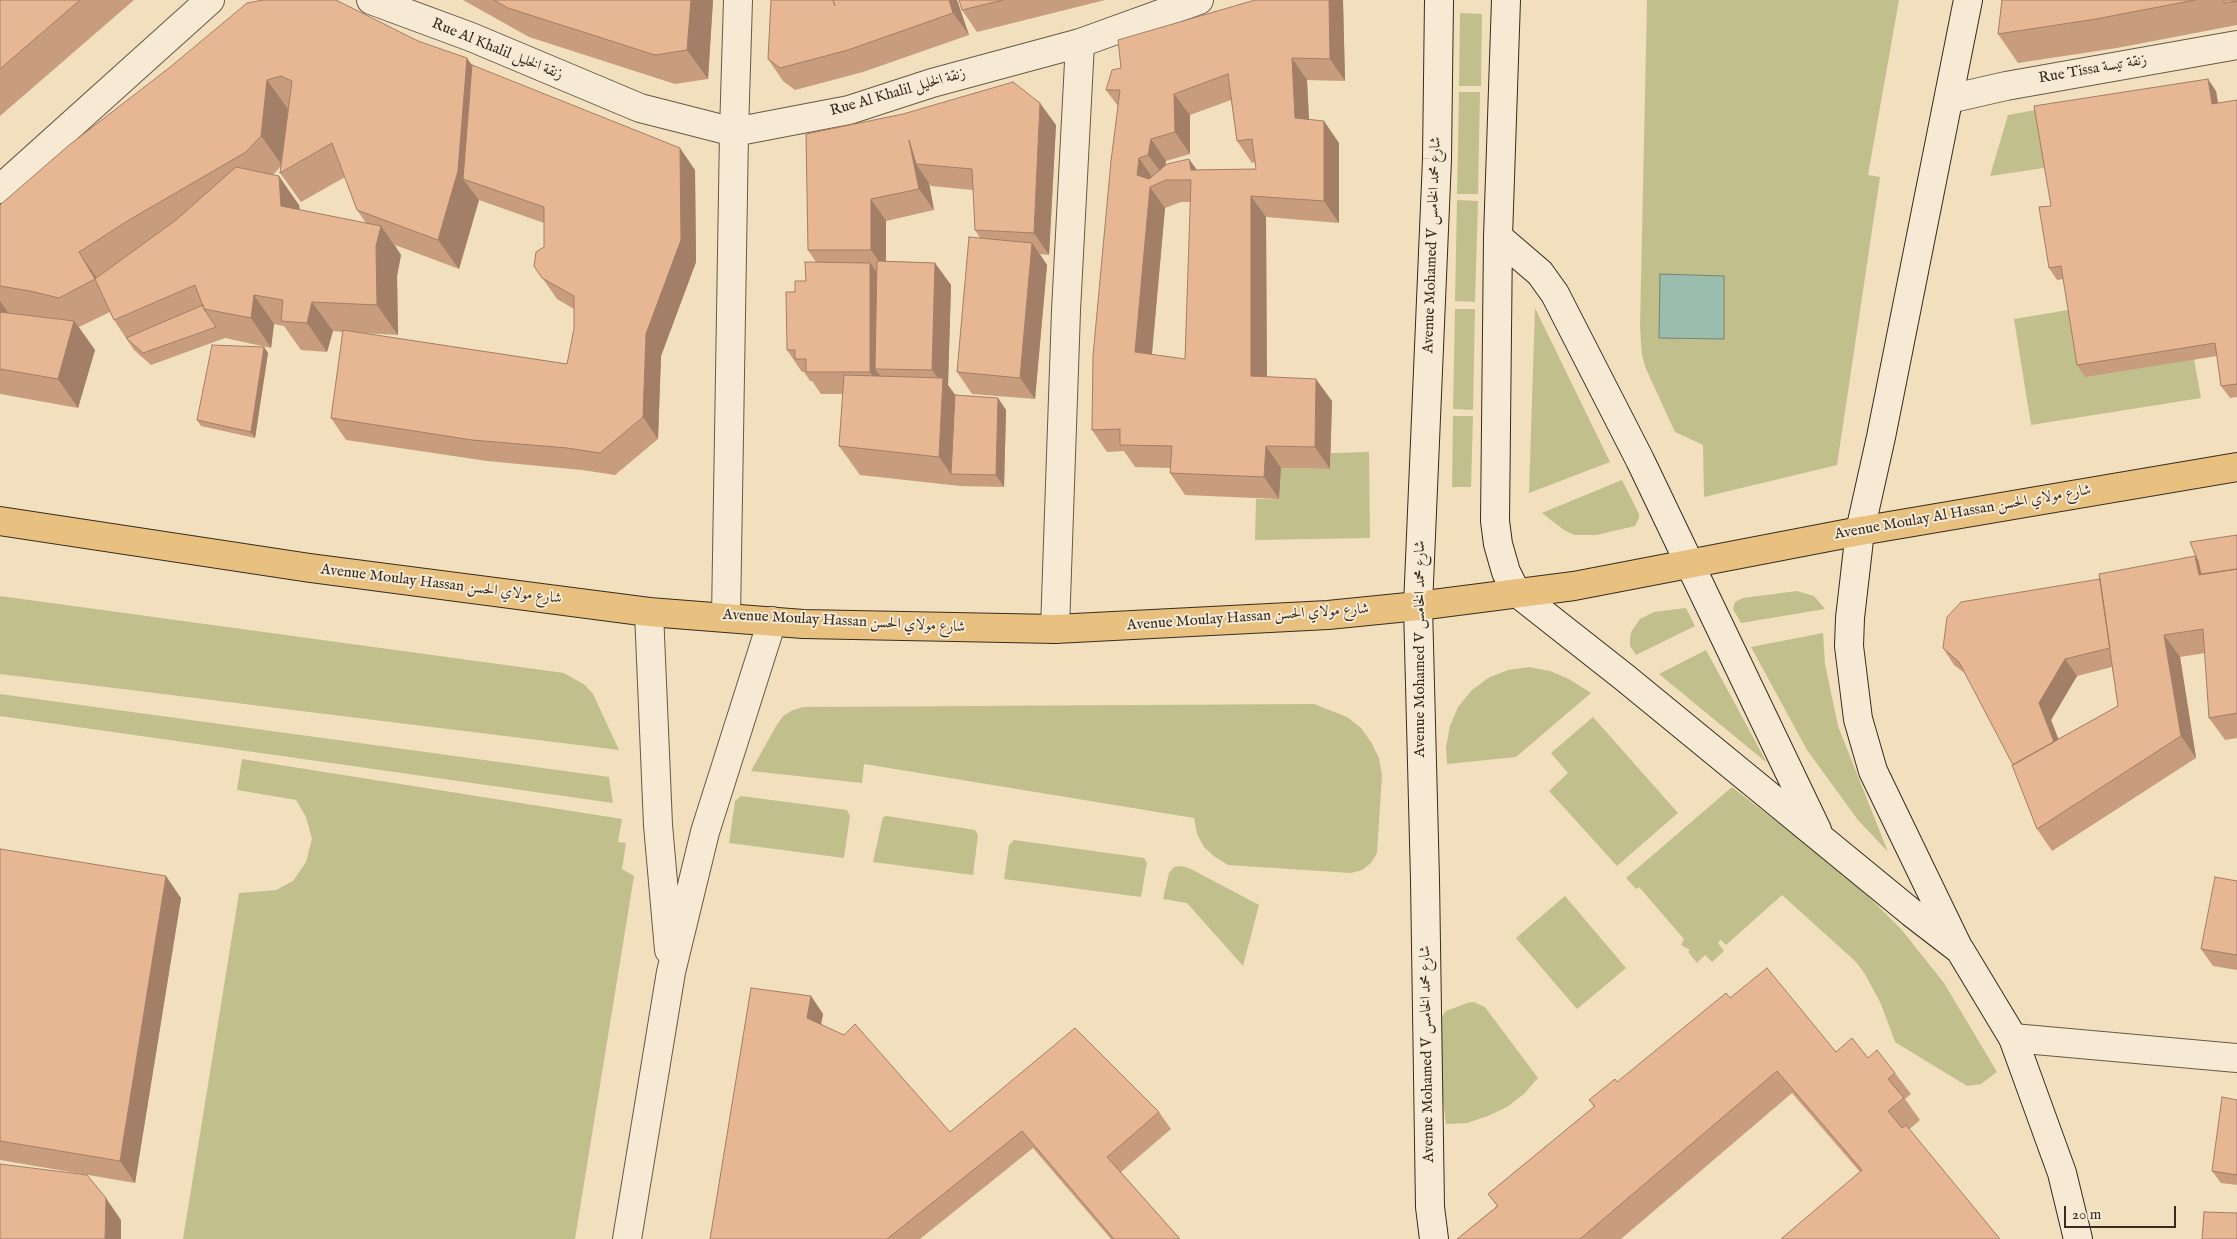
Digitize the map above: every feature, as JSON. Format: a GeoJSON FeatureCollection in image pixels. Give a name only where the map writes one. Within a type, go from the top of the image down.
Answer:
{"type":"FeatureCollection","features":[{"type":"Feature","properties":{"kind":"main road"},"geometry":{"type":"LineString","coordinates":[[0,189],[210,0]]}},
{"type":"Feature","properties":{"kind":"main road","name":"Rue Al Khalil زنقة الخليل"},"geometry":{"type":"LineString","coordinates":[[371,0],[471,37],[640,108],[734,132],[849,110],[932,83],[1080,43],[1200,0]]}},
{"type":"Feature","properties":{"kind":"main road"},"geometry":{"type":"LineString","coordinates":[[726,617],[738,0]]}},
{"type":"Feature","properties":{"kind":"main road","name":"Avenue Mohamed V شارع محمد الخامس"},"geometry":{"type":"LineString","coordinates":[[1434,1239],[1430,1207],[1425,880],[1418,606],[1437,159],[1439,0]]}},
{"type":"Feature","properties":{"kind":"main road"},"geometry":{"type":"LineString","coordinates":[[1506,0],[1498,237],[1495,521],[1504,563],[1516,592],[1820,836],[1912,914],[1960,950]]}},
{"type":"Feature","properties":{"kind":"main road"},"geometry":{"type":"LineString","coordinates":[[1968,0],[1860,531],[1850,618],[1849,646],[1858,719],[1873,771],[1960,950],[2013,1038],[2062,1174],[2078,1239]]}},
{"type":"Feature","properties":{"kind":"main road"},"geometry":{"type":"LineString","coordinates":[[1055,629],[1066,311],[1080,43]]}},
{"type":"Feature","properties":{"kind":"main road","name":"Rue Tissa زنقة تيسة"},"geometry":{"type":"LineString","coordinates":[[1949,99],[2006,86],[2237,45]]}},
{"type":"Feature","properties":{"kind":"main road"},"geometry":{"type":"LineString","coordinates":[[1498,237],[1540,273],[1555,294],[1640,460],[1820,836]]}},
{"type":"Feature","properties":{"kind":"main road","name":"Avenue Moulay Al Hassan شارع مولاي الحسن"},"geometry":{"type":"LineString","coordinates":[[1690,564],[1860,531],[2237,466]]}},
{"type":"Feature","properties":{"kind":"main road","name":"Avenue Moulay Hassan شارع مولاي الحسن"},"geometry":{"type":"LineString","coordinates":[[0,521],[320,570],[649,612],[812,624],[1055,629],[1328,615],[1418,606],[1574,586],[1690,564]]}},
{"type":"Feature","properties":{"kind":"main road"},"geometry":{"type":"LineString","coordinates":[[649,612],[658,825],[671,972]]}},
{"type":"Feature","properties":{"kind":"main road"},"geometry":{"type":"LineString","coordinates":[[627,1239],[671,972],[705,832],[772,621]]}},
{"type":"Feature","properties":{"kind":"main road"},"geometry":{"type":"LineString","coordinates":[[2013,1038],[2237,1058]]}},
{"type":"Feature","properties":{"kind":"shaded area"},"geometry":{"type":"Polygon","coordinates":[[[1647,0],[1899,0],[1868,175],[1880,177],[1837,465],[1704,497],[1703,445],[1675,432],[1646,369],[1642,355],[1640,327],[1647,0]]]}},
{"type":"Feature","properties":{"kind":"shaded area"},"geometry":{"type":"Polygon","coordinates":[[[1460,13],[1482,14],[1481,86],[1459,86],[1460,13]]]}},
{"type":"Feature","properties":{"kind":"shaded area"},"geometry":{"type":"Polygon","coordinates":[[[1459,92],[1480,92],[1478,194],[1457,194],[1459,92]]]}},
{"type":"Feature","properties":{"kind":"shaded area"},"geometry":{"type":"Polygon","coordinates":[[[2041,109],[2050,167],[1990,176],[2008,115],[2041,109]]]}},
{"type":"Feature","properties":{"kind":"shaded area"},"geometry":{"type":"Polygon","coordinates":[[[1457,200],[1478,201],[1475,302],[1455,301],[1457,200]]]}},
{"type":"Feature","properties":{"kind":"shaded area"},"geometry":{"type":"Polygon","coordinates":[[[1660,274],[1724,276],[1724,339],[1659,338],[1660,274]]]}},
{"type":"Feature","properties":{"kind":"shaded area"},"geometry":{"type":"Polygon","coordinates":[[[1535,308],[1610,462],[1529,493],[1535,308]]]}},
{"type":"Feature","properties":{"kind":"shaded area"},"geometry":{"type":"Polygon","coordinates":[[[1455,309],[1475,309],[1473,410],[1453,409],[1455,309]]]}},
{"type":"Feature","properties":{"kind":"shaded area"},"geometry":{"type":"Polygon","coordinates":[[[2074,309],[2194,359],[2201,398],[2031,425],[2014,319],[2074,309]]]}},
{"type":"Feature","properties":{"kind":"shaded area"},"geometry":{"type":"Polygon","coordinates":[[[1453,416],[1473,416],[1471,487],[1452,487],[1453,416]]]}},
{"type":"Feature","properties":{"kind":"shaded area"},"geometry":{"type":"Polygon","coordinates":[[[1369,452],[1370,538],[1255,540],[1256,499],[1279,499],[1281,468],[1330,469],[1331,453],[1369,452]]]}},
{"type":"Feature","properties":{"kind":"shaded area"},"geometry":{"type":"Polygon","coordinates":[[[1622,480],[1639,514],[1635,526],[1596,535],[1574,535],[1564,530],[1542,513],[1622,480]]]}},
{"type":"Feature","properties":{"kind":"shaded area"},"geometry":{"type":"Polygon","coordinates":[[[1797,591],[1814,596],[1825,609],[1741,623],[1733,609],[1735,602],[1743,598],[1797,591]]]}},
{"type":"Feature","properties":{"kind":"shaded area"},"geometry":{"type":"Polygon","coordinates":[[[0,596],[564,673],[585,685],[593,694],[619,750],[0,674],[0,596]]]}},
{"type":"Feature","properties":{"kind":"shaded area"},"geometry":{"type":"Polygon","coordinates":[[[1686,608],[1695,626],[1636,655],[1630,646],[1630,638],[1631,632],[1640,619],[1654,612],[1686,608]]]}},
{"type":"Feature","properties":{"kind":"shaded area"},"geometry":{"type":"Polygon","coordinates":[[[1823,633],[1825,664],[1838,726],[1888,852],[1858,820],[1807,750],[1751,647],[1823,633]]]}},
{"type":"Feature","properties":{"kind":"shaded area"},"geometry":{"type":"Polygon","coordinates":[[[1706,650],[1767,763],[1659,674],[1706,650]]]}},
{"type":"Feature","properties":{"kind":"shaded area"},"geometry":{"type":"Polygon","coordinates":[[[1529,667],[1550,671],[1569,679],[1591,693],[1516,757],[1447,764],[1446,747],[1450,726],[1458,707],[1471,691],[1488,678],[1508,670],[1529,667]]]}},
{"type":"Feature","properties":{"kind":"shaded area"},"geometry":{"type":"Polygon","coordinates":[[[0,694],[609,777],[613,803],[0,716],[0,694]]]}},
{"type":"Feature","properties":{"kind":"shaded area"},"geometry":{"type":"Polygon","coordinates":[[[1314,704],[1347,717],[1361,728],[1379,758],[1382,775],[1377,853],[1371,863],[1362,870],[1351,873],[1228,865],[1204,847],[1197,834],[1194,818],[864,764],[862,783],[751,771],[783,716],[793,710],[804,707],[1314,704]]]}},
{"type":"Feature","properties":{"kind":"shaded area"},"geometry":{"type":"Polygon","coordinates":[[[1593,717],[1678,813],[1617,866],[1549,791],[1568,773],[1551,753],[1593,717]]]}},
{"type":"Feature","properties":{"kind":"shaded area"},"geometry":{"type":"Polygon","coordinates":[[[242,759],[622,819],[618,842],[626,843],[622,869],[634,876],[575,1239],[183,1239],[239,893],[276,890],[293,881],[306,862],[312,839],[306,817],[296,800],[237,790],[242,759]]]}},
{"type":"Feature","properties":{"kind":"shaded area"},"geometry":{"type":"Polygon","coordinates":[[[1732,787],[1852,880],[1901,929],[1944,983],[1997,1072],[1981,1084],[1967,1086],[1895,1042],[1881,1004],[1865,974],[1855,961],[1782,895],[1726,945],[1721,940],[1718,943],[1724,951],[1712,962],[1705,955],[1697,963],[1688,952],[1690,950],[1681,945],[1684,939],[1639,887],[1636,889],[1626,878],[1732,787]]]}},
{"type":"Feature","properties":{"kind":"shaded area"},"geometry":{"type":"Polygon","coordinates":[[[741,796],[847,810],[850,816],[844,858],[729,843],[735,801],[741,796]]]}},
{"type":"Feature","properties":{"kind":"shaded area"},"geometry":{"type":"Polygon","coordinates":[[[887,816],[975,830],[978,835],[973,875],[873,862],[883,817],[887,816]]]}},
{"type":"Feature","properties":{"kind":"shaded area"},"geometry":{"type":"Polygon","coordinates":[[[1014,840],[1144,858],[1147,863],[1141,897],[1004,879],[1009,845],[1014,840]]]}},
{"type":"Feature","properties":{"kind":"shaded area"},"geometry":{"type":"Polygon","coordinates":[[[1174,867],[1189,868],[1259,905],[1243,966],[1187,903],[1163,899],[1169,873],[1174,867]]]}},
{"type":"Feature","properties":{"kind":"shaded area"},"geometry":{"type":"Polygon","coordinates":[[[1565,896],[1626,968],[1577,1009],[1516,938],[1565,896]]]}},
{"type":"Feature","properties":{"kind":"shaded area"},"geometry":{"type":"Polygon","coordinates":[[[1473,1002],[1485,1007],[1538,1078],[1524,1094],[1507,1107],[1467,1123],[1446,1124],[1435,1035],[1438,1022],[1446,1011],[1473,1002]]]}},
{"type":"Feature","properties":{"kind":"building"},"geometry":{"type":"Polygon","coordinates":[[[0,0],[80,0],[0,69],[0,0]]]}},
{"type":"Feature","properties":{"kind":"building"},"geometry":{"type":"Polygon","coordinates":[[[263,0],[336,0],[418,41],[467,58],[458,171],[438,240],[357,210],[332,143],[280,173],[292,81],[281,76],[267,80],[261,136],[246,152],[129,220],[79,252],[95,279],[59,298],[0,286],[0,205],[68,146],[169,68],[247,3],[263,0]]]}},
{"type":"Feature","properties":{"kind":"building"},"geometry":{"type":"Polygon","coordinates":[[[494,0],[691,0],[687,50],[655,55],[508,8],[494,0]]]}},
{"type":"Feature","properties":{"kind":"building"},"geometry":{"type":"Polygon","coordinates":[[[771,0],[949,0],[953,13],[848,50],[780,68],[768,59],[771,0]]]}},
{"type":"Feature","properties":{"kind":"building"},"geometry":{"type":"Polygon","coordinates":[[[959,0],[1003,0],[962,10],[959,0]]]}},
{"type":"Feature","properties":{"kind":"building"},"geometry":{"type":"Polygon","coordinates":[[[1255,0],[1329,0],[1330,59],[1292,58],[1295,118],[1324,121],[1324,201],[1251,196],[1251,376],[1316,379],[1315,447],[1266,446],[1264,477],[1170,473],[1172,446],[1120,445],[1120,429],[1092,430],[1093,356],[1111,161],[1120,90],[1106,90],[1112,70],[1121,68],[1118,40],[1255,0]],[[1228,74],[1174,94],[1175,132],[1151,139],[1148,155],[1139,158],[1137,175],[1149,179],[1167,164],[1189,159],[1191,170],[1256,169],[1252,139],[1237,141],[1228,74]],[[1166,180],[1150,187],[1135,352],[1185,359],[1191,180],[1166,180]]]}},
{"type":"Feature","properties":{"kind":"building"},"geometry":{"type":"Polygon","coordinates":[[[2002,0],[2195,0],[2096,19],[1998,34],[2002,0]]]}},
{"type":"Feature","properties":{"kind":"building"},"geometry":{"type":"Polygon","coordinates":[[[2224,0],[2237,0],[2237,1],[2224,3],[2224,0]]]}},
{"type":"Feature","properties":{"kind":"building"},"geometry":{"type":"Polygon","coordinates":[[[472,65],[680,148],[681,240],[646,334],[643,417],[600,453],[567,448],[472,440],[331,418],[343,330],[567,364],[574,329],[574,296],[542,278],[534,266],[536,252],[544,247],[544,207],[463,179],[472,65]]]}},
{"type":"Feature","properties":{"kind":"building"},"geometry":{"type":"Polygon","coordinates":[[[2208,79],[2212,104],[2237,100],[2237,384],[2221,386],[2215,343],[2077,365],[2061,266],[2049,268],[2039,207],[2051,206],[2034,106],[2208,79]]]}},
{"type":"Feature","properties":{"kind":"building"},"geometry":{"type":"Polygon","coordinates":[[[1013,82],[1040,103],[1034,233],[975,230],[972,169],[916,164],[909,140],[919,189],[871,199],[871,250],[808,250],[806,134],[903,114],[1013,82]]]}},
{"type":"Feature","properties":{"kind":"building"},"geometry":{"type":"Polygon","coordinates":[[[236,167],[279,176],[281,206],[381,226],[376,246],[377,305],[312,302],[307,323],[281,321],[283,300],[254,295],[251,318],[204,309],[195,285],[114,320],[95,279],[176,220],[236,167]]]}},
{"type":"Feature","properties":{"kind":"building"},"geometry":{"type":"Polygon","coordinates":[[[969,237],[1032,243],[1020,378],[957,372],[969,237]]]}},
{"type":"Feature","properties":{"kind":"building"},"geometry":{"type":"Polygon","coordinates":[[[877,261],[935,263],[932,370],[875,369],[877,261]]]}},
{"type":"Feature","properties":{"kind":"building"},"geometry":{"type":"Polygon","coordinates":[[[805,262],[870,263],[870,372],[806,372],[806,359],[795,359],[795,350],[787,350],[786,292],[795,292],[795,281],[806,281],[805,262]]]}},
{"type":"Feature","properties":{"kind":"building"},"geometry":{"type":"Polygon","coordinates":[[[203,305],[216,327],[143,353],[126,338],[203,305]]]}},
{"type":"Feature","properties":{"kind":"building"},"geometry":{"type":"Polygon","coordinates":[[[0,312],[74,321],[58,379],[0,369],[0,312]]]}},
{"type":"Feature","properties":{"kind":"building"},"geometry":{"type":"Polygon","coordinates":[[[212,345],[264,347],[251,432],[197,420],[212,345]]]}},
{"type":"Feature","properties":{"kind":"building"},"geometry":{"type":"Polygon","coordinates":[[[844,375],[943,378],[939,457],[839,446],[844,375]]]}},
{"type":"Feature","properties":{"kind":"building"},"geometry":{"type":"Polygon","coordinates":[[[955,395],[998,398],[996,475],[951,474],[955,395]]]}},
{"type":"Feature","properties":{"kind":"building"},"geometry":{"type":"Polygon","coordinates":[[[2237,535],[2237,569],[2201,574],[2190,542],[2237,535]]]}},
{"type":"Feature","properties":{"kind":"building"},"geometry":{"type":"Polygon","coordinates":[[[2195,556],[2199,575],[2237,569],[2237,713],[2209,718],[2203,629],[2164,635],[2181,736],[2037,829],[2012,765],[2118,706],[2099,574],[2195,556]]]}},
{"type":"Feature","properties":{"kind":"building"},"geometry":{"type":"Polygon","coordinates":[[[2100,579],[2110,648],[2065,659],[2039,703],[2054,742],[2013,765],[1959,662],[1943,648],[1947,617],[1961,602],[2100,579]]]}},
{"type":"Feature","properties":{"kind":"building"},"geometry":{"type":"Polygon","coordinates":[[[0,849],[166,876],[120,1161],[0,1141],[0,849]]]}},
{"type":"Feature","properties":{"kind":"building"},"geometry":{"type":"Polygon","coordinates":[[[2215,877],[2237,881],[2237,955],[2201,949],[2215,877]]]}},
{"type":"Feature","properties":{"kind":"building"},"geometry":{"type":"Polygon","coordinates":[[[1767,968],[1836,1052],[1852,1038],[1868,1058],[1877,1050],[1895,1073],[1888,1079],[1904,1098],[1888,1111],[1902,1128],[1906,1125],[2000,1239],[1781,1239],[1862,1170],[1777,1071],[1580,1239],[1457,1239],[1498,1206],[1488,1194],[1595,1106],[1589,1100],[1615,1079],[1617,1082],[1726,993],[1730,998],[1767,968]]]}},
{"type":"Feature","properties":{"kind":"building"},"geometry":{"type":"Polygon","coordinates":[[[751,988],[811,996],[807,1018],[844,1035],[855,1024],[950,1132],[1075,1028],[1159,1112],[1107,1157],[1180,1239],[1114,1239],[1022,1131],[887,1239],[710,1239],[751,988]]]}},
{"type":"Feature","properties":{"kind":"building"},"geometry":{"type":"Polygon","coordinates":[[[2222,1097],[2237,1100],[2237,1175],[2212,1171],[2222,1097]]]}},
{"type":"Feature","properties":{"kind":"building"},"geometry":{"type":"Polygon","coordinates":[[[0,1164],[87,1175],[106,1198],[105,1239],[0,1239],[0,1164]]]}},
{"type":"Feature","properties":{"kind":"building"},"geometry":{"type":"Polygon","coordinates":[[[2204,1212],[2237,1213],[2237,1239],[2202,1239],[2204,1212]]]}}]}
